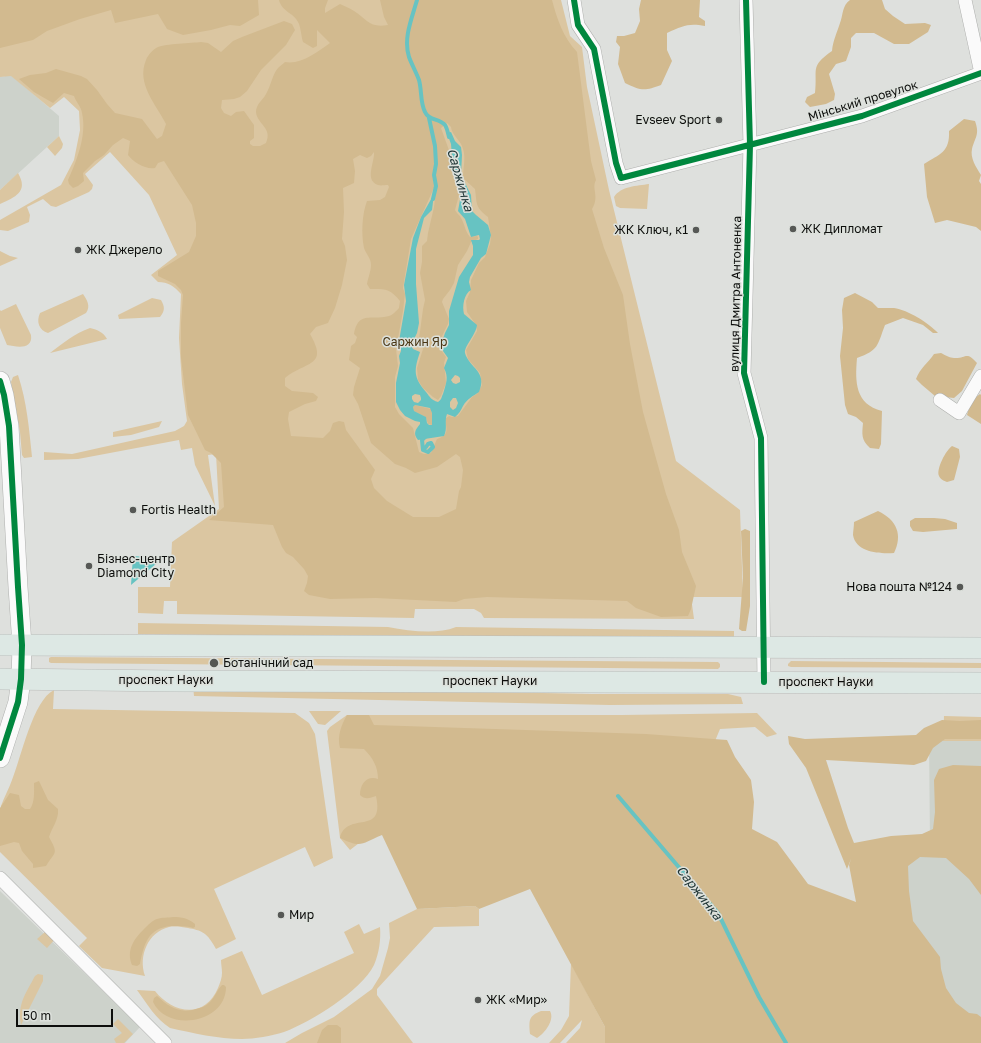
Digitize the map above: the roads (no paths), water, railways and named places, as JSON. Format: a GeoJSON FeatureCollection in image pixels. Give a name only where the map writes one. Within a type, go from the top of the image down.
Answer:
{"type":"FeatureCollection","features":[{"type":"Feature","properties":{"kind":"main road"},"geometry":{"type":"LineString","coordinates":[[0,645],[981,648]]}},
{"type":"Feature","properties":{"kind":"main road","name":"проспект Науки"},"geometry":{"type":"LineString","coordinates":[[0,679],[176,681],[981,683]]}},
{"type":"Feature","properties":{"kind":"street","name":"Мінський провулок"},"geometry":{"type":"LineString","coordinates":[[574,0],[578,25],[594,49],[616,163],[621,178],[862,116],[981,73]]}},
{"type":"Feature","properties":{"kind":"street","name":"вулиця Дмитра Антоненка"},"geometry":{"type":"LineString","coordinates":[[746,0],[750,146],[744,373],[761,438],[764,682]]}},
{"type":"Feature","properties":{"kind":"street"},"geometry":{"type":"LineString","coordinates":[[965,0],[981,73]]}},
{"type":"Feature","properties":{"kind":"street"},"geometry":{"type":"LineString","coordinates":[[940,400],[959,413],[981,376]]}},
{"type":"Feature","properties":{"kind":"street"},"geometry":{"type":"LineString","coordinates":[[0,381],[9,426],[22,645],[21,679],[18,702],[0,758]]}},
{"type":"Feature","properties":{"kind":"street"},"geometry":{"type":"LineString","coordinates":[[0,878],[165,1043]]}},
{"type":"Feature","properties":{"kind":"water"},"geometry":{"type":"Polygon","coordinates":[[[451,132],[455,141],[461,147],[461,175],[471,195],[472,211],[488,225],[491,235],[486,254],[481,258],[470,277],[469,282],[471,290],[465,297],[463,304],[464,314],[477,325],[475,333],[466,347],[465,353],[467,358],[480,374],[481,385],[479,392],[466,401],[460,412],[455,417],[447,414],[444,436],[418,440],[415,432],[420,422],[405,416],[400,410],[396,402],[396,383],[400,363],[399,356],[401,351],[399,341],[406,301],[404,285],[413,238],[421,217],[434,194],[432,210],[424,218],[416,249],[416,284],[419,323],[417,333],[411,345],[413,349],[420,352],[416,369],[419,382],[431,398],[438,402],[443,394],[446,381],[444,368],[448,358],[443,351],[442,342],[449,325],[449,311],[459,277],[473,255],[471,240],[480,239],[479,235],[471,237],[465,219],[458,211],[461,194],[453,169],[451,144],[447,133],[451,132]],[[455,375],[451,380],[456,384],[460,382],[460,378],[455,375]],[[415,394],[412,396],[414,402],[418,403],[421,400],[420,395],[415,394]],[[453,398],[450,402],[450,407],[453,410],[456,408],[458,403],[456,398],[453,398]],[[415,405],[413,407],[414,411],[426,417],[427,423],[432,425],[432,413],[430,408],[415,405]]]}},
{"type":"Feature","properties":{"kind":"water"},"geometry":{"type":"Polygon","coordinates":[[[133,556],[163,558],[131,585],[133,556]]]}},
{"type":"Feature","properties":{"kind":"waterway","name":"Саржинка"},"geometry":{"type":"LineString","coordinates":[[417,0],[408,35],[407,50],[419,80],[422,104],[425,112],[429,117],[440,121],[445,125],[449,137]]}},
{"type":"Feature","properties":{"kind":"waterway","name":"Саржинка"},"geometry":{"type":"LineString","coordinates":[[429,118],[435,146],[436,164],[434,175],[436,186],[433,199]]}},
{"type":"Feature","properties":{"kind":"waterway","name":"Саржинка"},"geometry":{"type":"LineString","coordinates":[[425,437],[422,440],[423,450],[428,452],[433,447],[431,443],[426,447]]}},
{"type":"Feature","properties":{"kind":"waterway","name":"Саржинка"},"geometry":{"type":"LineString","coordinates":[[618,796],[718,913],[759,997],[786,1043]]}},
{"type":"Feature","properties":{"kind":"place","name":"Evseev Sport"},"geometry":{"type":"Point","coordinates":[719,120]}},
{"type":"Feature","properties":{"kind":"place","name":"ЖК Дипломат"},"geometry":{"type":"Point","coordinates":[793,229]}},
{"type":"Feature","properties":{"kind":"place","name":"ЖК Ключ, к1"},"geometry":{"type":"Point","coordinates":[696,230]}},
{"type":"Feature","properties":{"kind":"place","name":"ЖК Джерело"},"geometry":{"type":"Point","coordinates":[78,250]}},
{"type":"Feature","properties":{"kind":"place","name":"Fortis Health"},"geometry":{"type":"Point","coordinates":[133,510]}},
{"type":"Feature","properties":{"kind":"place","name":"Бізнес-центр Diamond City"},"geometry":{"type":"Point","coordinates":[89,566]}},
{"type":"Feature","properties":{"kind":"place","name":"Нова пошта №124"},"geometry":{"type":"Point","coordinates":[960,587]}},
{"type":"Feature","properties":{"kind":"place","name":"Ботанічний сад"},"geometry":{"type":"Point","coordinates":[214,663]}},
{"type":"Feature","properties":{"kind":"place","name":"Мир"},"geometry":{"type":"Point","coordinates":[281,915]}},
{"type":"Feature","properties":{"kind":"place","name":"ЖК «Мир»"},"geometry":{"type":"Point","coordinates":[478,1000]}},
{"type":"Feature","properties":{"kind":"park label","name":"Саржин Яр"},"geometry":{"type":"Point","coordinates":[415,342]}}]}
